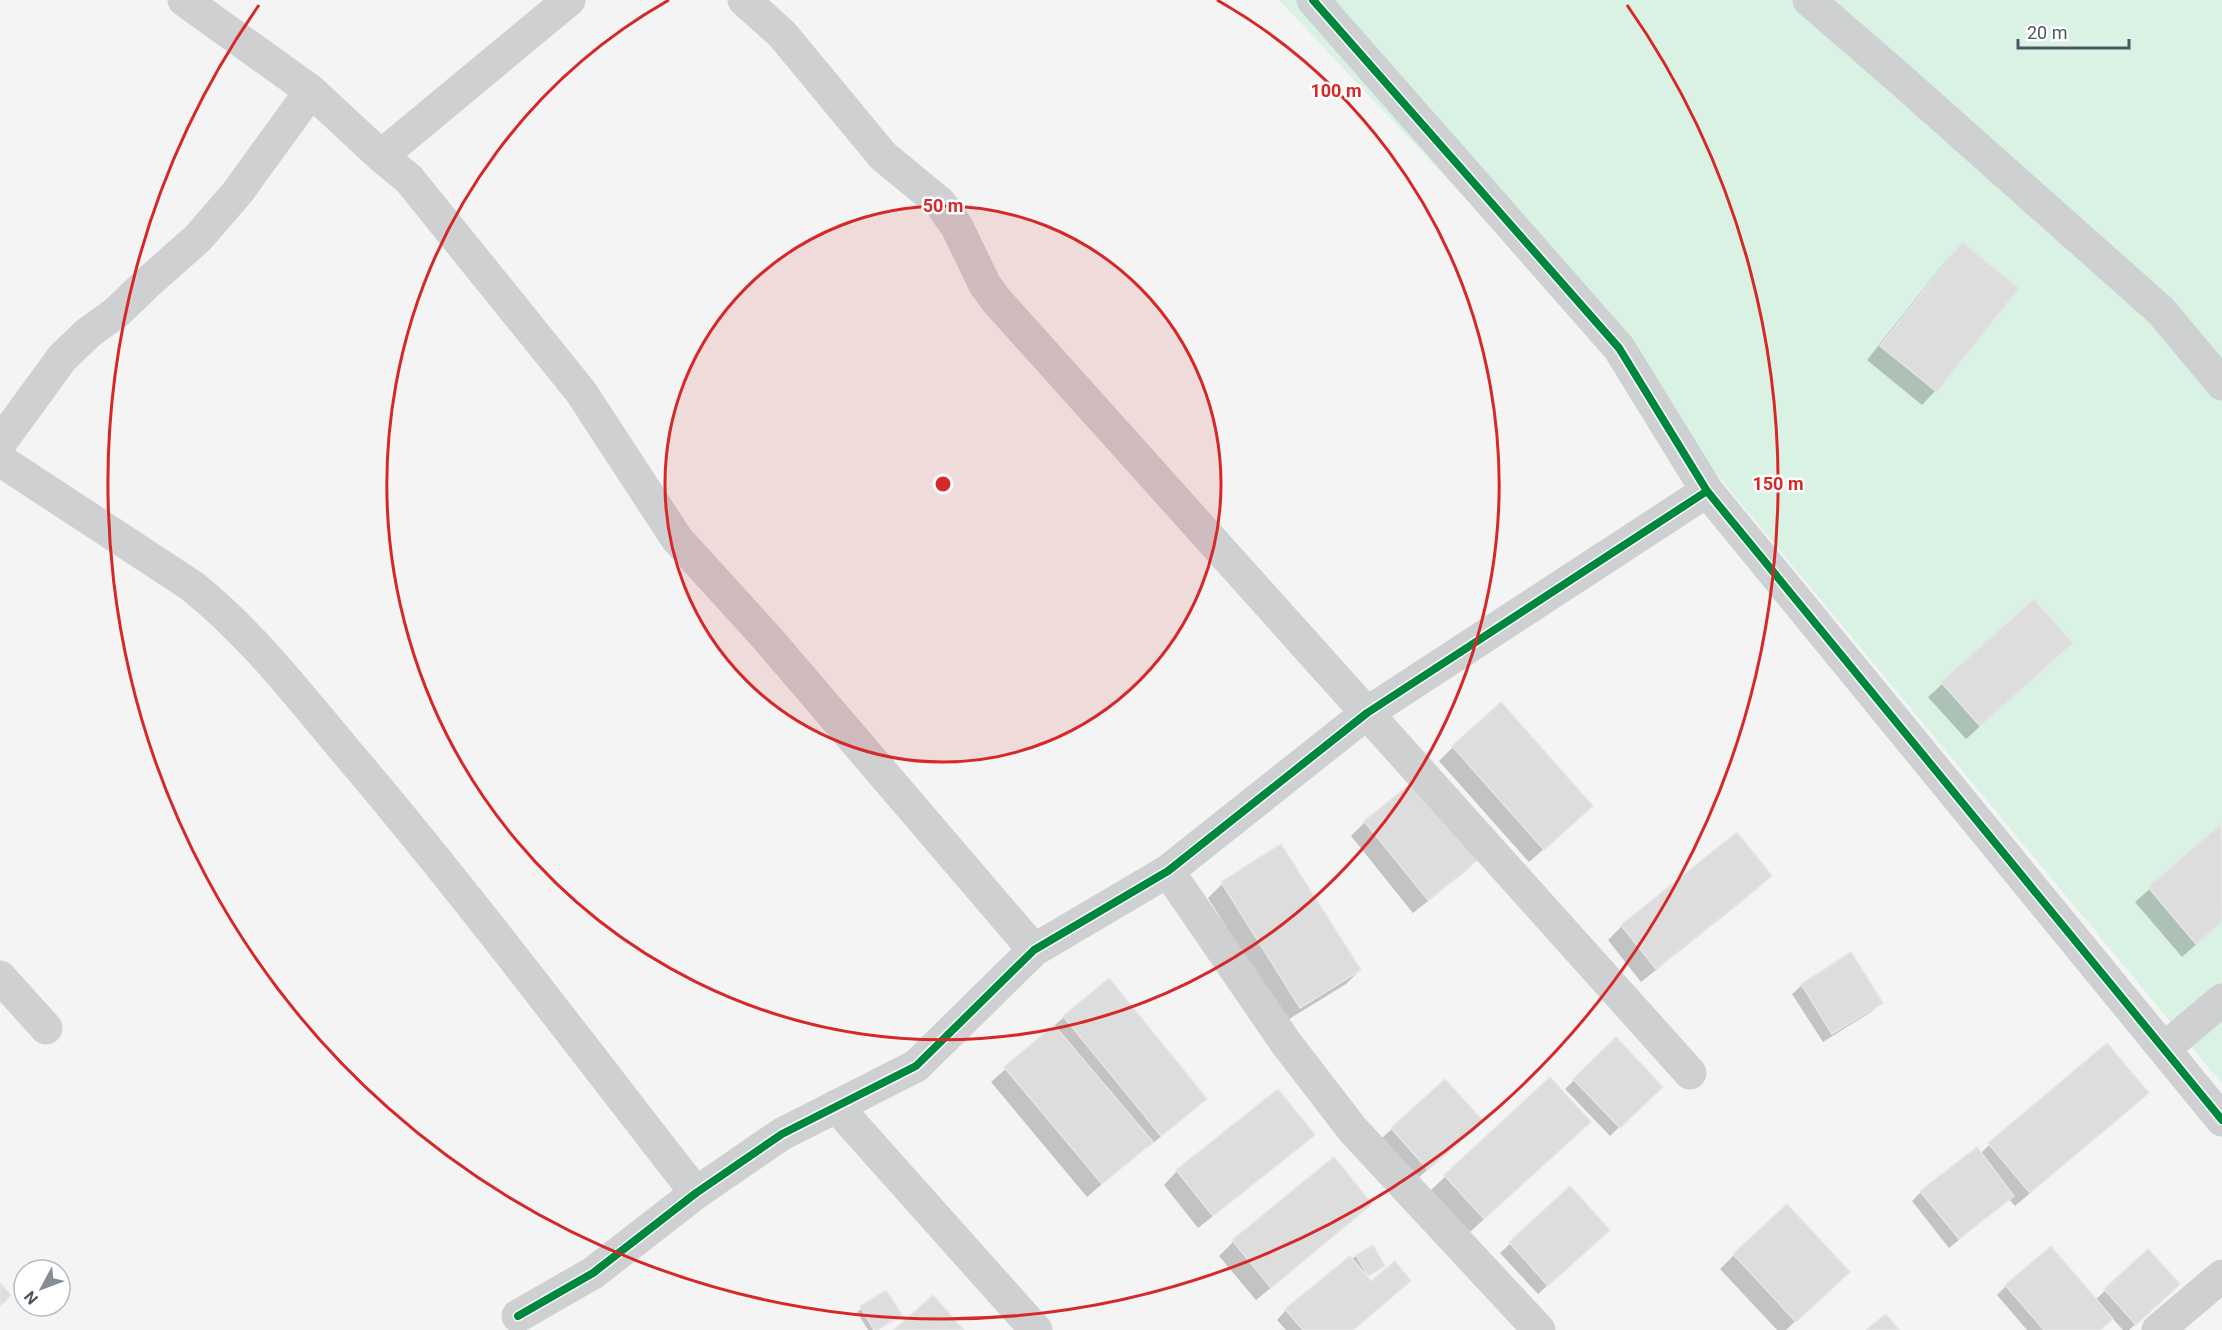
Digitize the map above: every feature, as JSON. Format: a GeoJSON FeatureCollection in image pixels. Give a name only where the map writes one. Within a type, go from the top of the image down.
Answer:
{"type":"FeatureCollection","features":[{"type":"Feature","properties":{"kind":"street"},"geometry":{"type":"LineString","coordinates":[[184,0],[311,91],[409,179],[581,392],[676,539],[767,638],[1034,950]]}},
{"type":"Feature","properties":{"kind":"street"},"geometry":{"type":"LineString","coordinates":[[381,156],[569,0]]}},
{"type":"Feature","properties":{"kind":"street"},"geometry":{"type":"LineString","coordinates":[[744,0],[782,34],[883,156],[940,203],[957,228],[985,285],[996,300],[1690,1073]]}},
{"type":"Feature","properties":{"kind":"street"},"geometry":{"type":"LineString","coordinates":[[1313,0],[1618,348],[1707,491],[2222,1120]]}},
{"type":"Feature","properties":{"kind":"street"},"geometry":{"type":"LineString","coordinates":[[1809,0],[2161,311],[2222,384]]}},
{"type":"Feature","properties":{"kind":"street"},"geometry":{"type":"LineString","coordinates":[[0,443],[62,358],[88,333],[117,312],[198,238],[237,193],[311,91]]}},
{"type":"Feature","properties":{"kind":"street"},"geometry":{"type":"LineString","coordinates":[[0,460],[192,586],[254,644],[413,831],[696,1193]]}},
{"type":"Feature","properties":{"kind":"street"},"geometry":{"type":"LineString","coordinates":[[516,1325],[593,1273],[696,1193],[782,1134],[916,1066],[1034,950],[1168,871],[1367,713],[1707,491]]}},
{"type":"Feature","properties":{"kind":"street"},"geometry":{"type":"LineString","coordinates":[[1168,871],[1286,1043],[1353,1130],[1539,1330]]}},
{"type":"Feature","properties":{"kind":"street"},"geometry":{"type":"LineString","coordinates":[[0,977],[46,1028]]}},
{"type":"Feature","properties":{"kind":"street"},"geometry":{"type":"LineString","coordinates":[[2164,1049],[2222,1000]]}},
{"type":"Feature","properties":{"kind":"street"},"geometry":{"type":"LineString","coordinates":[[836,1106],[1036,1330]]}},
{"type":"Feature","properties":{"kind":"street"},"geometry":{"type":"LineString","coordinates":[[2158,1330],[2222,1276]]}},
{"type":"Feature","properties":{"kind":"green space"},"geometry":{"type":"Polygon","coordinates":[[[1279,0],[2222,0],[2222,1084],[1656,401],[1279,0]]]}},
{"type":"Feature","properties":{"kind":"building"},"geometry":{"type":"Polygon","coordinates":[[[1962,242],[2019,288],[1937,392],[1880,346],[1962,242]]]}},
{"type":"Feature","properties":{"kind":"building"},"geometry":{"type":"Polygon","coordinates":[[[2034,599],[2073,643],[1980,726],[1941,682],[2034,599]]]}},
{"type":"Feature","properties":{"kind":"building"},"geometry":{"type":"Polygon","coordinates":[[[1501,702],[1593,806],[1544,850],[1452,746],[1501,702]]]}},
{"type":"Feature","properties":{"kind":"building"},"geometry":{"type":"Polygon","coordinates":[[[1419,777],[1483,856],[1428,900],[1364,821],[1419,777]]]}},
{"type":"Feature","properties":{"kind":"building"},"geometry":{"type":"Polygon","coordinates":[[[2221,824],[2222,922],[2196,944],[2148,887],[2221,824]]]}},
{"type":"Feature","properties":{"kind":"building"},"geometry":{"type":"Polygon","coordinates":[[[1737,832],[1772,876],[1656,969],[1621,925],[1737,832]]]}},
{"type":"Feature","properties":{"kind":"building"},"geometry":{"type":"Polygon","coordinates":[[[1281,844],[1361,970],[1300,1008],[1221,882],[1281,844]]]}},
{"type":"Feature","properties":{"kind":"building"},"geometry":{"type":"Polygon","coordinates":[[[1851,952],[1883,1003],[1832,1034],[1801,984],[1851,952]]]}},
{"type":"Feature","properties":{"kind":"building"},"geometry":{"type":"Polygon","coordinates":[[[1109,978],[1207,1099],[1161,1136],[1063,1016],[1109,978]]]}},
{"type":"Feature","properties":{"kind":"building"},"geometry":{"type":"Polygon","coordinates":[[[1054,1025],[1153,1142],[1102,1184],[1004,1067],[1054,1025]]]}},
{"type":"Feature","properties":{"kind":"building"},"geometry":{"type":"Polygon","coordinates":[[[1616,1037],[1663,1087],[1620,1128],[1573,1079],[1616,1037]]]}},
{"type":"Feature","properties":{"kind":"building"},"geometry":{"type":"Polygon","coordinates":[[[2107,1043],[2149,1093],[2030,1193],[1988,1143],[2107,1043]]]}},
{"type":"Feature","properties":{"kind":"building"},"geometry":{"type":"Polygon","coordinates":[[[1550,1077],[1591,1122],[1484,1219],[1444,1175],[1550,1077]]]}},
{"type":"Feature","properties":{"kind":"building"},"geometry":{"type":"Polygon","coordinates":[[[1445,1079],[1483,1121],[1428,1170],[1391,1128],[1445,1079]]]}},
{"type":"Feature","properties":{"kind":"building"},"geometry":{"type":"Polygon","coordinates":[[[1278,1089],[1315,1135],[1213,1216],[1176,1170],[1278,1089]]]}},
{"type":"Feature","properties":{"kind":"building"},"geometry":{"type":"Polygon","coordinates":[[[1977,1147],[2014,1196],[1959,1239],[1920,1191],[1977,1147]]]}},
{"type":"Feature","properties":{"kind":"building"},"geometry":{"type":"Polygon","coordinates":[[[1334,1157],[1372,1204],[1271,1288],[1232,1240],[1334,1157]]]}},
{"type":"Feature","properties":{"kind":"building"},"geometry":{"type":"Polygon","coordinates":[[[1570,1186],[1610,1230],[1548,1286],[1509,1242],[1570,1186]]]}},
{"type":"Feature","properties":{"kind":"building"},"geometry":{"type":"Polygon","coordinates":[[[1787,1204],[1850,1272],[1796,1322],[1733,1254],[1787,1204]]]}},
{"type":"Feature","properties":{"kind":"building"},"geometry":{"type":"Polygon","coordinates":[[[1373,1245],[1385,1266],[1368,1276],[1356,1255],[1373,1245]]]}},
{"type":"Feature","properties":{"kind":"building"},"geometry":{"type":"Polygon","coordinates":[[[2051,1246],[2113,1319],[2100,1330],[2044,1330],[2005,1285],[2051,1246]]]}},
{"type":"Feature","properties":{"kind":"building"},"geometry":{"type":"Polygon","coordinates":[[[2148,1249],[2180,1284],[2136,1325],[2104,1289],[2148,1249]]]}},
{"type":"Feature","properties":{"kind":"building"},"geometry":{"type":"Polygon","coordinates":[[[1350,1256],[1371,1281],[1395,1261],[1411,1281],[1353,1330],[1303,1330],[1285,1309],[1350,1256]]]}},
{"type":"Feature","properties":{"kind":"building"},"geometry":{"type":"Polygon","coordinates":[[[0,1283],[11,1295],[0,1306],[0,1283]]]}},
{"type":"Feature","properties":{"kind":"building"},"geometry":{"type":"Polygon","coordinates":[[[886,1290],[902,1315],[874,1330],[860,1306],[886,1290]]]}},
{"type":"Feature","properties":{"kind":"building"},"geometry":{"type":"Polygon","coordinates":[[[933,1295],[964,1330],[894,1330],[933,1295]]]}},
{"type":"Feature","properties":{"kind":"building"},"geometry":{"type":"Polygon","coordinates":[[[1886,1314],[1899,1330],[1866,1330],[1886,1314]]]}},
{"type":"Feature","properties":{"kind":"cycle path"},"geometry":{"type":"LineString","coordinates":[[1313,0],[1619,348],[1707,491],[2222,1120]]}},
{"type":"Feature","properties":{"kind":"cycle path"},"geometry":{"type":"LineString","coordinates":[[518,1316],[593,1273],[696,1193],[782,1134],[916,1066],[1034,950],[1168,871],[1367,713],[1707,491]]}}]}
